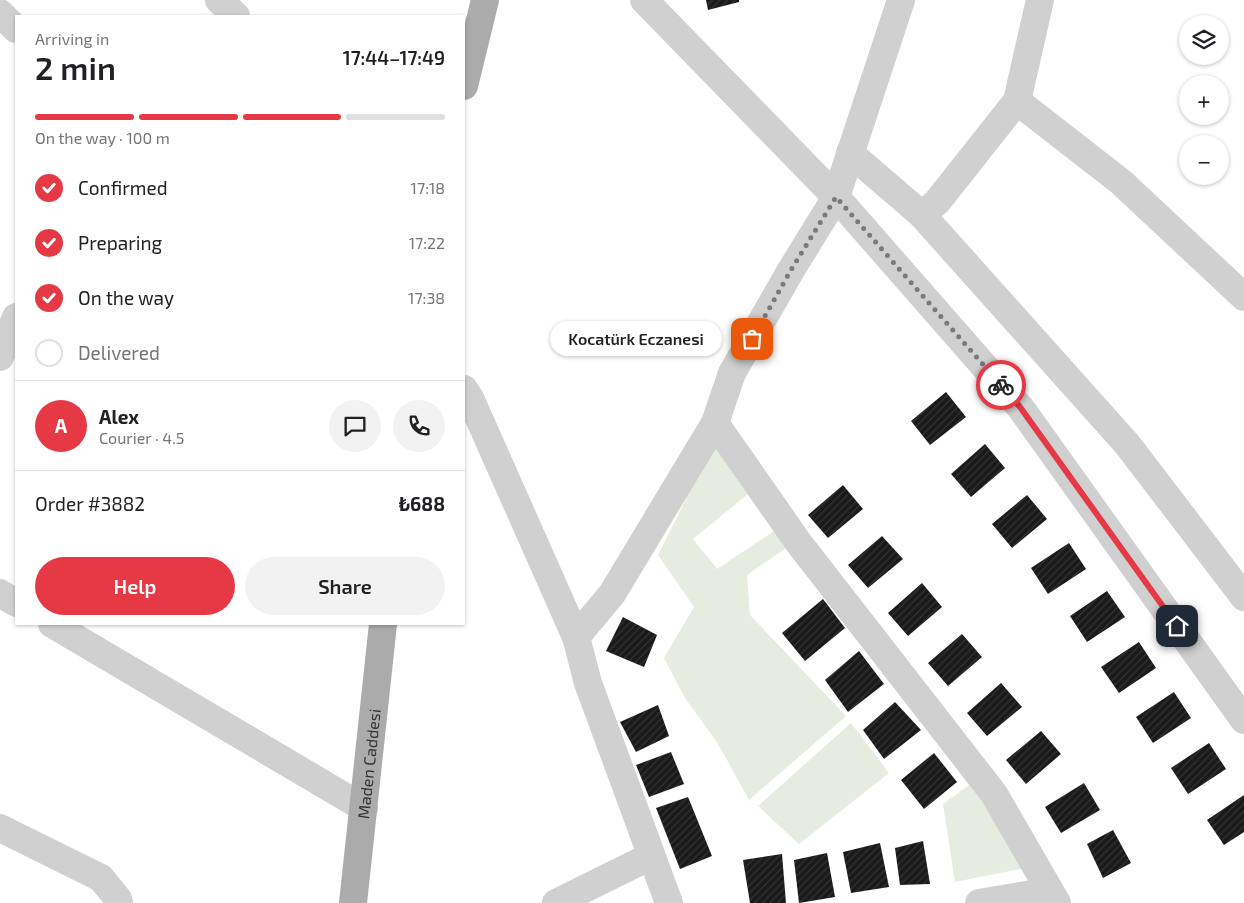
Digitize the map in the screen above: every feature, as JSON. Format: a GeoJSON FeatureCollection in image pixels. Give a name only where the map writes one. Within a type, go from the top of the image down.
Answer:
{"type":"FeatureCollection","features":[{"type":"Feature","properties":{"kind":"main road"},"geometry":{"type":"LineString","coordinates":[[465,71],[474,0]]}},
{"type":"Feature","properties":{"kind":"main road"},"geometry":{"type":"LineString","coordinates":[[465,82],[485,0]]}},
{"type":"Feature","properties":{"kind":"main road","name":"Maden Caddesi"},"geometry":{"type":"LineString","coordinates":[[354,903],[383,625]]}},
{"type":"Feature","properties":{"kind":"street"},"geometry":{"type":"LineString","coordinates":[[219,0],[235,15]]}},
{"type":"Feature","properties":{"kind":"street"},"geometry":{"type":"LineString","coordinates":[[644,0],[836,197],[1020,407],[1244,720]]}},
{"type":"Feature","properties":{"kind":"street"},"geometry":{"type":"LineString","coordinates":[[576,637],[612,594],[715,423],[732,373],[791,270],[836,197],[901,0]]}},
{"type":"Feature","properties":{"kind":"street"},"geometry":{"type":"LineString","coordinates":[[922,215],[937,202],[1017,101],[1040,0]]}},
{"type":"Feature","properties":{"kind":"street"},"geometry":{"type":"LineString","coordinates":[[0,13],[15,28]]}},
{"type":"Feature","properties":{"kind":"street"},"geometry":{"type":"LineString","coordinates":[[1017,101],[1121,182],[1244,297]]}},
{"type":"Feature","properties":{"kind":"street"},"geometry":{"type":"LineString","coordinates":[[850,153],[922,215],[1127,444],[1244,597]]}},
{"type":"Feature","properties":{"kind":"street"},"geometry":{"type":"LineString","coordinates":[[0,305],[15,316]]}},
{"type":"Feature","properties":{"kind":"street"},"geometry":{"type":"LineString","coordinates":[[0,357],[15,320]]}},
{"type":"Feature","properties":{"kind":"street"},"geometry":{"type":"LineString","coordinates":[[465,390],[576,637],[588,683],[650,856],[669,903]]}},
{"type":"Feature","properties":{"kind":"street"},"geometry":{"type":"LineString","coordinates":[[715,423],[798,542],[994,794],[1053,897],[979,903]]}},
{"type":"Feature","properties":{"kind":"street"},"geometry":{"type":"LineString","coordinates":[[0,593],[15,602]]}},
{"type":"Feature","properties":{"kind":"street"},"geometry":{"type":"LineString","coordinates":[[54,625],[364,808]]}},
{"type":"Feature","properties":{"kind":"street"},"geometry":{"type":"LineString","coordinates":[[0,828],[101,878],[118,899],[119,903]]}},
{"type":"Feature","properties":{"kind":"street"},"geometry":{"type":"LineString","coordinates":[[556,903],[650,856]]}},
{"type":"Feature","properties":{"kind":"shaded area"},"geometry":{"type":"Polygon","coordinates":[[[714,443],[748,494],[693,539],[717,569],[774,531],[789,546],[747,575],[750,615],[846,716],[749,800],[717,742],[685,698],[664,658],[694,607],[658,555],[714,443]]]}},
{"type":"Feature","properties":{"kind":"shaded area"},"geometry":{"type":"Polygon","coordinates":[[[851,723],[889,773],[799,844],[758,806],[851,723]]]}},
{"type":"Feature","properties":{"kind":"shaded area"},"geometry":{"type":"Polygon","coordinates":[[[976,780],[1031,867],[955,882],[943,804],[976,780]]]}},
{"type":"Feature","properties":{"kind":"building"},"geometry":{"type":"Polygon","coordinates":[[[706,0],[739,0],[739,2],[708,10],[706,0]]]}},
{"type":"Feature","properties":{"kind":"building"},"geometry":{"type":"Polygon","coordinates":[[[946,392],[966,417],[930,445],[911,421],[946,392]]]}},
{"type":"Feature","properties":{"kind":"building"},"geometry":{"type":"Polygon","coordinates":[[[985,444],[1005,468],[971,497],[951,474],[985,444]]]}},
{"type":"Feature","properties":{"kind":"building"},"geometry":{"type":"Polygon","coordinates":[[[843,485],[863,509],[828,538],[808,515],[843,485]]]}},
{"type":"Feature","properties":{"kind":"building"},"geometry":{"type":"Polygon","coordinates":[[[1027,495],[1047,519],[1012,548],[992,524],[1027,495]]]}},
{"type":"Feature","properties":{"kind":"building"},"geometry":{"type":"Polygon","coordinates":[[[882,536],[903,559],[868,588],[848,565],[882,536]]]}},
{"type":"Feature","properties":{"kind":"building"},"geometry":{"type":"Polygon","coordinates":[[[1069,543],[1086,569],[1048,594],[1031,568],[1069,543]]]}},
{"type":"Feature","properties":{"kind":"building"},"geometry":{"type":"Polygon","coordinates":[[[922,583],[942,607],[908,636],[888,613],[922,583]]]}},
{"type":"Feature","properties":{"kind":"building"},"geometry":{"type":"Polygon","coordinates":[[[1107,591],[1125,617],[1087,642],[1070,616],[1107,591]]]}},
{"type":"Feature","properties":{"kind":"building"},"geometry":{"type":"Polygon","coordinates":[[[823,599],[845,628],[805,661],[782,633],[823,599]]]}},
{"type":"Feature","properties":{"kind":"building"},"geometry":{"type":"Polygon","coordinates":[[[623,617],[657,635],[644,667],[606,651],[623,617]]]}},
{"type":"Feature","properties":{"kind":"building"},"geometry":{"type":"Polygon","coordinates":[[[962,634],[982,657],[948,686],[928,663],[962,634]]]}},
{"type":"Feature","properties":{"kind":"building"},"geometry":{"type":"Polygon","coordinates":[[[1139,642],[1156,668],[1119,693],[1101,667],[1139,642]]]}},
{"type":"Feature","properties":{"kind":"building"},"geometry":{"type":"Polygon","coordinates":[[[859,651],[884,684],[848,712],[825,680],[859,651]]]}},
{"type":"Feature","properties":{"kind":"building"},"geometry":{"type":"Polygon","coordinates":[[[1001,683],[1022,707],[987,736],[967,713],[1001,683]]]}},
{"type":"Feature","properties":{"kind":"building"},"geometry":{"type":"Polygon","coordinates":[[[1174,692],[1191,718],[1153,743],[1136,717],[1174,692]]]}},
{"type":"Feature","properties":{"kind":"building"},"geometry":{"type":"Polygon","coordinates":[[[895,702],[921,730],[884,759],[863,730],[895,702]]]}},
{"type":"Feature","properties":{"kind":"building"},"geometry":{"type":"Polygon","coordinates":[[[658,705],[669,736],[636,752],[620,722],[658,705]]]}},
{"type":"Feature","properties":{"kind":"building"},"geometry":{"type":"Polygon","coordinates":[[[1041,731],[1061,754],[1026,784],[1006,760],[1041,731]]]}},
{"type":"Feature","properties":{"kind":"building"},"geometry":{"type":"Polygon","coordinates":[[[1209,743],[1226,769],[1188,794],[1171,768],[1209,743]]]}},
{"type":"Feature","properties":{"kind":"building"},"geometry":{"type":"Polygon","coordinates":[[[671,752],[684,784],[649,797],[636,765],[671,752]]]}},
{"type":"Feature","properties":{"kind":"building"},"geometry":{"type":"Polygon","coordinates":[[[934,753],[957,782],[924,809],[901,780],[934,753]]]}},
{"type":"Feature","properties":{"kind":"building"},"geometry":{"type":"Polygon","coordinates":[[[1084,783],[1100,810],[1061,833],[1045,807],[1084,783]]]}},
{"type":"Feature","properties":{"kind":"building"},"geometry":{"type":"Polygon","coordinates":[[[1244,795],[1244,832],[1224,845],[1207,820],[1244,795]]]}},
{"type":"Feature","properties":{"kind":"building"},"geometry":{"type":"Polygon","coordinates":[[[688,797],[712,856],[680,869],[656,808],[688,797]]]}},
{"type":"Feature","properties":{"kind":"building"},"geometry":{"type":"Polygon","coordinates":[[[1113,830],[1131,863],[1103,878],[1087,844],[1113,830]]]}},
{"type":"Feature","properties":{"kind":"building"},"geometry":{"type":"Polygon","coordinates":[[[923,841],[930,884],[900,885],[895,848],[923,841]]]}},
{"type":"Feature","properties":{"kind":"building"},"geometry":{"type":"Polygon","coordinates":[[[880,843],[889,887],[851,893],[843,852],[880,843]]]}},
{"type":"Feature","properties":{"kind":"building"},"geometry":{"type":"Polygon","coordinates":[[[827,853],[835,897],[799,903],[794,860],[827,853]]]}},
{"type":"Feature","properties":{"kind":"building"},"geometry":{"type":"Polygon","coordinates":[[[782,854],[786,903],[750,903],[743,860],[782,854]]]}},
{"type":"Feature","properties":{"kind":"way so far"},"geometry":{"type":"LineString","coordinates":[[752,339],[791,270],[836,197],[1001,385]]}},
{"type":"Feature","properties":{"kind":"place","name":"Kocatürk Eczanesi"},"geometry":{"type":"Point","coordinates":[752,339]}},
{"type":"Feature","properties":{"kind":"route"},"geometry":{"type":"LineString","coordinates":[[1001,385],[1020,407],[1177,626]]}}]}
